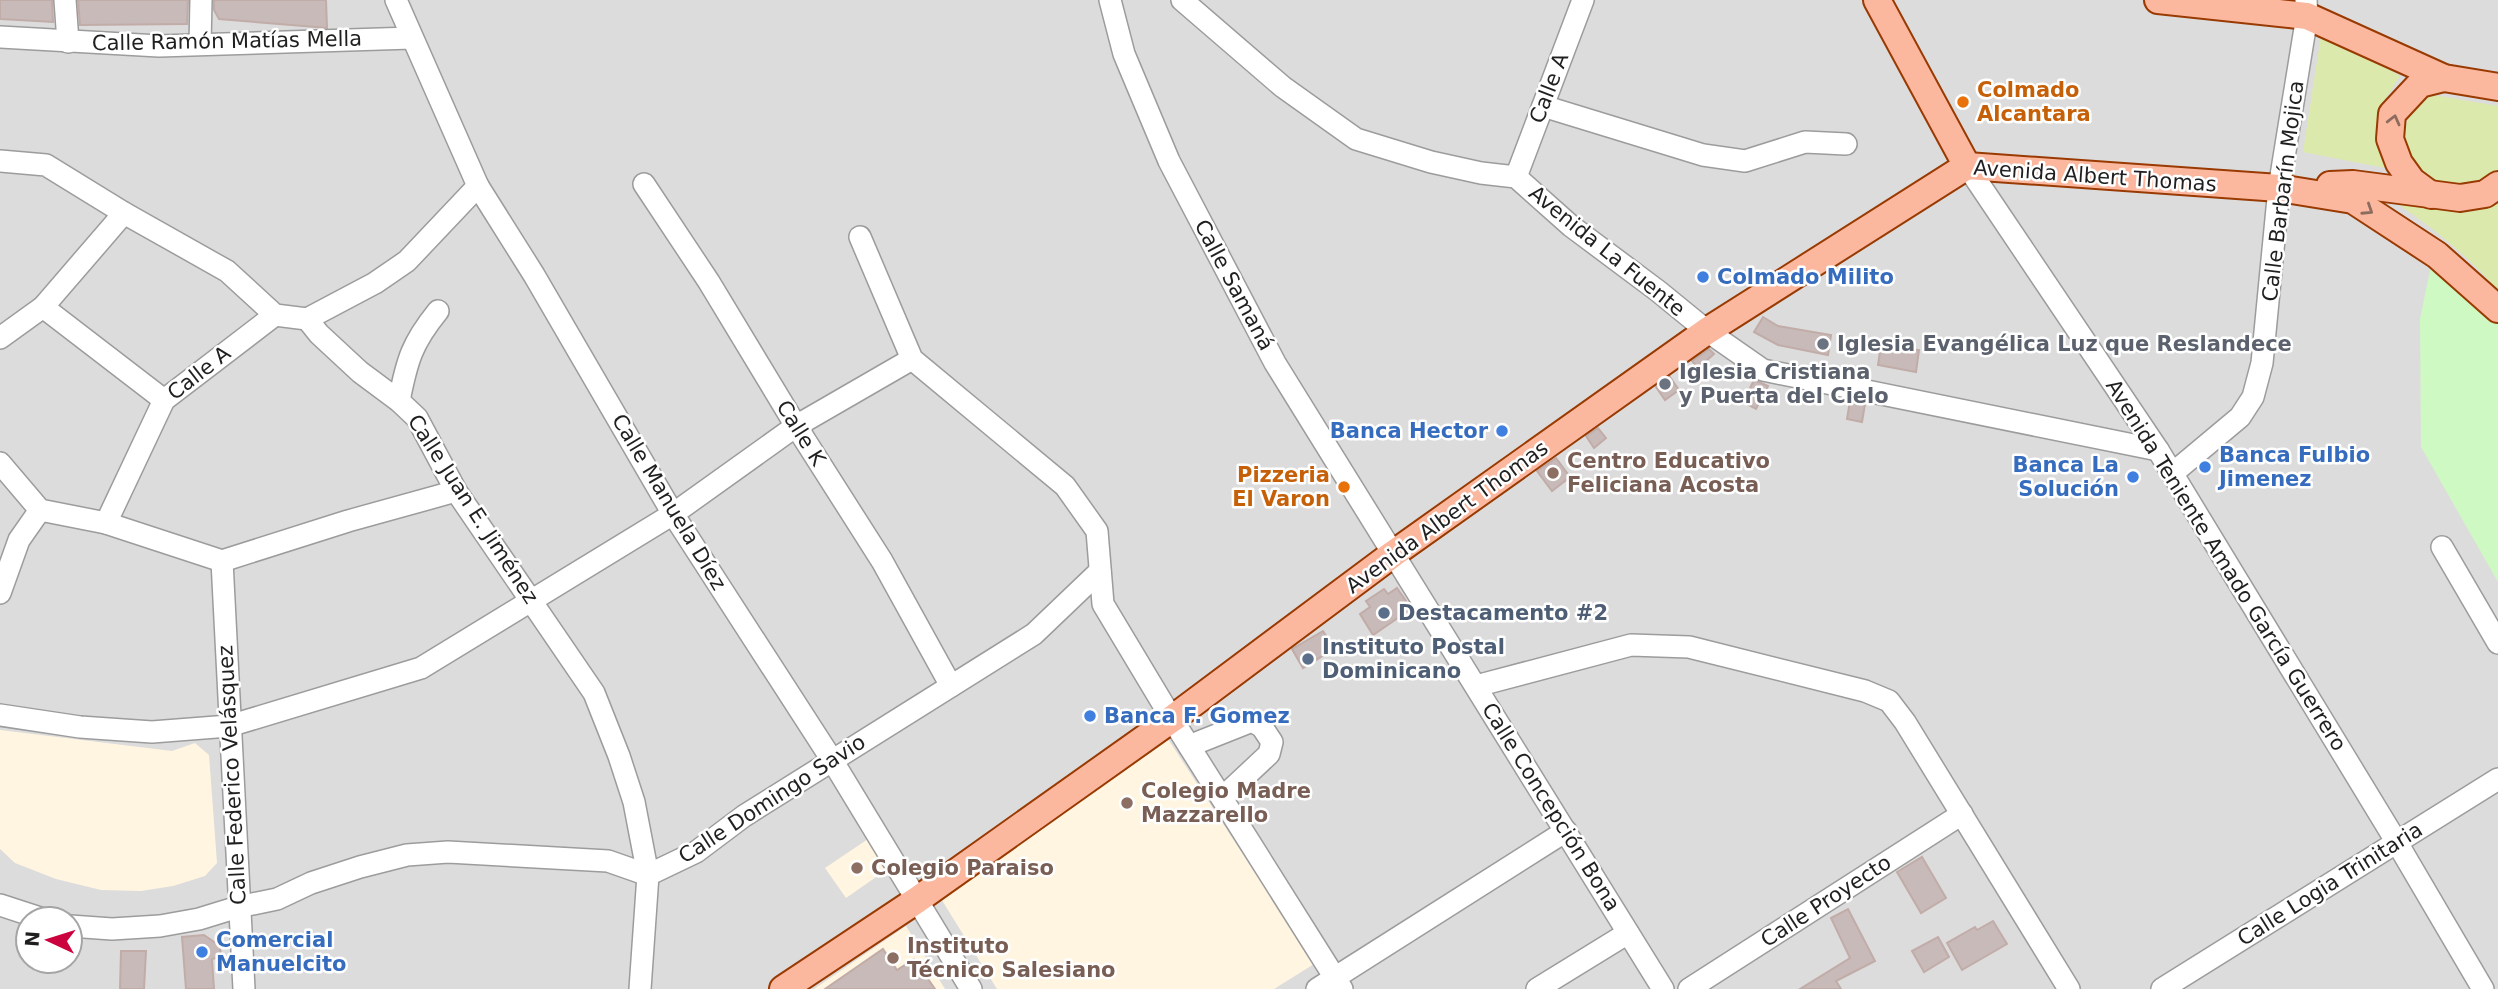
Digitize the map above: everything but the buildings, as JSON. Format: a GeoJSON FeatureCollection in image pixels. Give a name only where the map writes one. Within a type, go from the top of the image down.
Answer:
{"type":"FeatureCollection","features":[{"type":"Feature","properties":{"kind":"main road","name":"Avenida Teniente Amado García Guerrero"},"geometry":{"type":"LineString","coordinates":[[1877,0],[1967,166]]}},
{"type":"Feature","properties":{"kind":"main road"},"geometry":{"type":"LineString","coordinates":[[2158,0],[2306,8],[2444,78],[2495,87]]}},
{"type":"Feature","properties":{"kind":"main road"},"geometry":{"type":"LineString","coordinates":[[2432,195],[2412,181],[2399,163],[2390,139],[2392,114],[2420,84],[2444,78]]}},
{"type":"Feature","properties":{"kind":"main road","name":"Avenida Albert Thomas"},"geometry":{"type":"LineString","coordinates":[[783,989],[917,900],[1172,719],[1393,554],[1707,331],[1967,166],[2279,188]]}},
{"type":"Feature","properties":{"kind":"main road"},"geometry":{"type":"LineString","coordinates":[[2279,188],[2353,184],[2460,198],[2484,194],[2498,185]]}},
{"type":"Feature","properties":{"kind":"main road"},"geometry":{"type":"LineString","coordinates":[[2279,188],[2353,200],[2437,255],[2498,309]]}},
{"type":"Feature","properties":{"kind":"street"},"geometry":{"type":"LineString","coordinates":[[65,0],[68,42]]}},
{"type":"Feature","properties":{"kind":"street"},"geometry":{"type":"LineString","coordinates":[[200,44],[201,0]]}},
{"type":"Feature","properties":{"kind":"street","name":"Calle Manuela Díez"},"geometry":{"type":"LineString","coordinates":[[396,0],[478,186],[534,275],[673,514],[832,760],[971,989]]}},
{"type":"Feature","properties":{"kind":"street","name":"Calle Samaná"},"geometry":{"type":"LineString","coordinates":[[1110,0],[1124,54],[1169,161],[1275,363],[1393,554]]}},
{"type":"Feature","properties":{"kind":"street","name":"Avenida La Fuente"},"geometry":{"type":"LineString","coordinates":[[1183,0],[1283,87],[1356,139],[1431,162],[1481,173],[1516,177],[1571,226],[1707,331]]}},
{"type":"Feature","properties":{"kind":"street","name":"Calle A"},"geometry":{"type":"LineString","coordinates":[[1516,177],[1583,0]]}},
{"type":"Feature","properties":{"kind":"street","name":"Calle Barbarín Mojica"},"geometry":{"type":"LineString","coordinates":[[2173,473],[2240,417],[2252,397],[2262,363],[2279,188],[2306,8]]}},
{"type":"Feature","properties":{"kind":"street","name":"Calle Ramón Matías Mella"},"geometry":{"type":"LineString","coordinates":[[0,37],[159,46],[412,38]]}},
{"type":"Feature","properties":{"kind":"street"},"geometry":{"type":"LineString","coordinates":[[1543,106],[1703,155],[1745,161],[1805,142],[1846,144]]}},
{"type":"Feature","properties":{"kind":"street"},"geometry":{"type":"LineString","coordinates":[[0,162],[46,165],[226,271],[275,315],[307,319],[375,283],[407,261],[478,186]]}},
{"type":"Feature","properties":{"kind":"street","name":"Avenida Teniente Amado García Guerrero"},"geometry":{"type":"LineString","coordinates":[[1967,166],[2173,473],[2483,989]]}},
{"type":"Feature","properties":{"kind":"street","name":"Calle K"},"geometry":{"type":"LineString","coordinates":[[644,184],[709,282],[796,426],[883,561],[951,686]]}},
{"type":"Feature","properties":{"kind":"street"},"geometry":{"type":"LineString","coordinates":[[0,338],[43,307],[124,213]]}},
{"type":"Feature","properties":{"kind":"street"},"geometry":{"type":"LineString","coordinates":[[860,237],[912,359],[1065,486],[1097,531],[1102,604],[1222,798],[1332,985],[1566,831]]}},
{"type":"Feature","properties":{"kind":"street"},"geometry":{"type":"LineString","coordinates":[[43,307],[164,400]]}},
{"type":"Feature","properties":{"kind":"street"},"geometry":{"type":"LineString","coordinates":[[399,401],[407,360],[420,334],[438,311]]}},
{"type":"Feature","properties":{"kind":"street","name":"Calle A"},"geometry":{"type":"LineString","coordinates":[[106,523],[164,400],[275,315]]}},
{"type":"Feature","properties":{"kind":"street","name":"Calle Juan E. Jiménez"},"geometry":{"type":"LineString","coordinates":[[307,319],[319,334],[360,372],[417,418],[456,491],[594,693],[634,802],[648,875],[640,989]]}},
{"type":"Feature","properties":{"kind":"street"},"geometry":{"type":"LineString","coordinates":[[1707,331],[1763,370],[2158,450]]}},
{"type":"Feature","properties":{"kind":"street"},"geometry":{"type":"LineString","coordinates":[[0,715],[80,727],[152,732],[229,726],[421,668],[531,598],[673,514],[796,426],[912,359]]}},
{"type":"Feature","properties":{"kind":"street"},"geometry":{"type":"LineString","coordinates":[[0,463],[40,510],[106,523],[222,561],[348,521],[456,491]]}},
{"type":"Feature","properties":{"kind":"street"},"geometry":{"type":"LineString","coordinates":[[0,593],[19,540],[40,510]]}},
{"type":"Feature","properties":{"kind":"street"},"geometry":{"type":"LineString","coordinates":[[2442,547],[2498,643]]}},
{"type":"Feature","properties":{"kind":"street","name":"Calle Concepción Bona"},"geometry":{"type":"LineString","coordinates":[[1393,554],[1663,989]]}},
{"type":"Feature","properties":{"kind":"street","name":"Calle Federico Velásquez"},"geometry":{"type":"LineString","coordinates":[[222,561],[244,989]]}},
{"type":"Feature","properties":{"kind":"street","name":"Calle Domingo Savio"},"geometry":{"type":"LineString","coordinates":[[648,875],[695,852],[744,816],[1034,634],[1100,571]]}},
{"type":"Feature","properties":{"kind":"street"},"geometry":{"type":"LineString","coordinates":[[1476,686],[1631,645],[1689,647],[1865,691],[1889,701],[1905,722],[2069,989]]}},
{"type":"Feature","properties":{"kind":"street"},"geometry":{"type":"LineString","coordinates":[[1189,746],[1252,721],[1262,727],[1272,742],[1269,754],[1222,798]]}},
{"type":"Feature","properties":{"kind":"street","name":"Calle Logia Trinitaria"},"geometry":{"type":"LineString","coordinates":[[2162,989],[2498,779]]}},
{"type":"Feature","properties":{"kind":"street","name":"Calle Proyecto"},"geometry":{"type":"LineString","coordinates":[[1689,989],[1962,814]]}},
{"type":"Feature","properties":{"kind":"street"},"geometry":{"type":"LineString","coordinates":[[84,927],[112,929],[160,926],[199,919],[276,899],[360,866],[407,855],[448,852],[608,862],[648,875]]}},
{"type":"Feature","properties":{"kind":"street"},"geometry":{"type":"LineString","coordinates":[[1537,989],[1628,933]]}},
{"type":"Feature","properties":{"kind":"shaded area"},"geometry":{"type":"Polygon","coordinates":[[[0,0],[2498,0],[2498,989],[0,989],[0,0]]]}},
{"type":"Feature","properties":{"kind":"shaded area","name":"Colegio Madre Mazzarello"},"geometry":{"type":"Polygon","coordinates":[[[1159,725],[1314,964],[1274,989],[997,989],[930,881],[1159,725]]]}},
{"type":"Feature","properties":{"kind":"shaded area"},"geometry":{"type":"Polygon","coordinates":[[[0,730],[172,751],[195,743],[209,755],[217,863],[205,876],[173,886],[141,891],[101,890],[56,879],[15,863],[0,849],[0,730]]]}},
{"type":"Feature","properties":{"kind":"shaded area","name":"Colegio Paraiso"},"geometry":{"type":"Polygon","coordinates":[[[868,839],[889,868],[846,898],[825,868],[868,839]]]}},
{"type":"Feature","properties":{"kind":"shaded area","name":"Instituto Técnico Salesiano"},"geometry":{"type":"Polygon","coordinates":[[[906,926],[945,989],[814,989],[906,926]]]}},
{"type":"Feature","properties":{"kind":"green space"},"geometry":{"type":"Polygon","coordinates":[[[2322,29],[2400,76],[2383,103],[2378,144],[2385,168],[2303,152],[2322,29]]]}},
{"type":"Feature","properties":{"kind":"green space"},"geometry":{"type":"Polygon","coordinates":[[[2422,93],[2498,106],[2498,169],[2481,186],[2428,185],[2406,161],[2402,131],[2422,93]]]}},
{"type":"Feature","properties":{"kind":"green space"},"geometry":{"type":"Polygon","coordinates":[[[2382,194],[2498,197],[2498,290],[2443,238],[2382,194]]]}},
{"type":"Feature","properties":{"kind":"green space"},"geometry":{"type":"Polygon","coordinates":[[[2432,261],[2498,321],[2498,582],[2421,447],[2420,319],[2432,261]]]}},
{"type":"Feature","properties":{"kind":"place","name":"Colmado Alcantara"},"geometry":{"type":"Point","coordinates":[1963,102]}},
{"type":"Feature","properties":{"kind":"place","name":"Colmado Milito"},"geometry":{"type":"Point","coordinates":[1703,277]}},
{"type":"Feature","properties":{"kind":"place","name":"Iglesia Evangélica Luz que Reslandece"},"geometry":{"type":"Point","coordinates":[1823,344]}},
{"type":"Feature","properties":{"kind":"place","name":"Iglesia Cristiana y Puerta del Cielo"},"geometry":{"type":"Point","coordinates":[1665,384]}},
{"type":"Feature","properties":{"kind":"place","name":"Banca Hector"},"geometry":{"type":"Point","coordinates":[1502,431]}},
{"type":"Feature","properties":{"kind":"place","name":"Banca Fulbio Jimenez"},"geometry":{"type":"Point","coordinates":[2205,467]}},
{"type":"Feature","properties":{"kind":"place","name":"Centro Educativo Feliciana Acosta"},"geometry":{"type":"Point","coordinates":[1553,473]}},
{"type":"Feature","properties":{"kind":"place","name":"Banca La Solución"},"geometry":{"type":"Point","coordinates":[2133,477]}},
{"type":"Feature","properties":{"kind":"place","name":"Pizzeria El Varon"},"geometry":{"type":"Point","coordinates":[1344,487]}},
{"type":"Feature","properties":{"kind":"place","name":"Destacamento #2"},"geometry":{"type":"Point","coordinates":[1384,613]}},
{"type":"Feature","properties":{"kind":"place","name":"Instituto Postal Dominicano"},"geometry":{"type":"Point","coordinates":[1308,659]}},
{"type":"Feature","properties":{"kind":"place","name":"Banca F. Gomez"},"geometry":{"type":"Point","coordinates":[1090,716]}},
{"type":"Feature","properties":{"kind":"place","name":"Colegio Madre Mazzarello"},"geometry":{"type":"Point","coordinates":[1127,803]}},
{"type":"Feature","properties":{"kind":"place","name":"Colegio Paraiso"},"geometry":{"type":"Point","coordinates":[857,868]}},
{"type":"Feature","properties":{"kind":"place","name":"Comercial Manuelcito"},"geometry":{"type":"Point","coordinates":[202,952]}},
{"type":"Feature","properties":{"kind":"place","name":"Instituto Técnico Salesiano"},"geometry":{"type":"Point","coordinates":[893,958]}}]}
